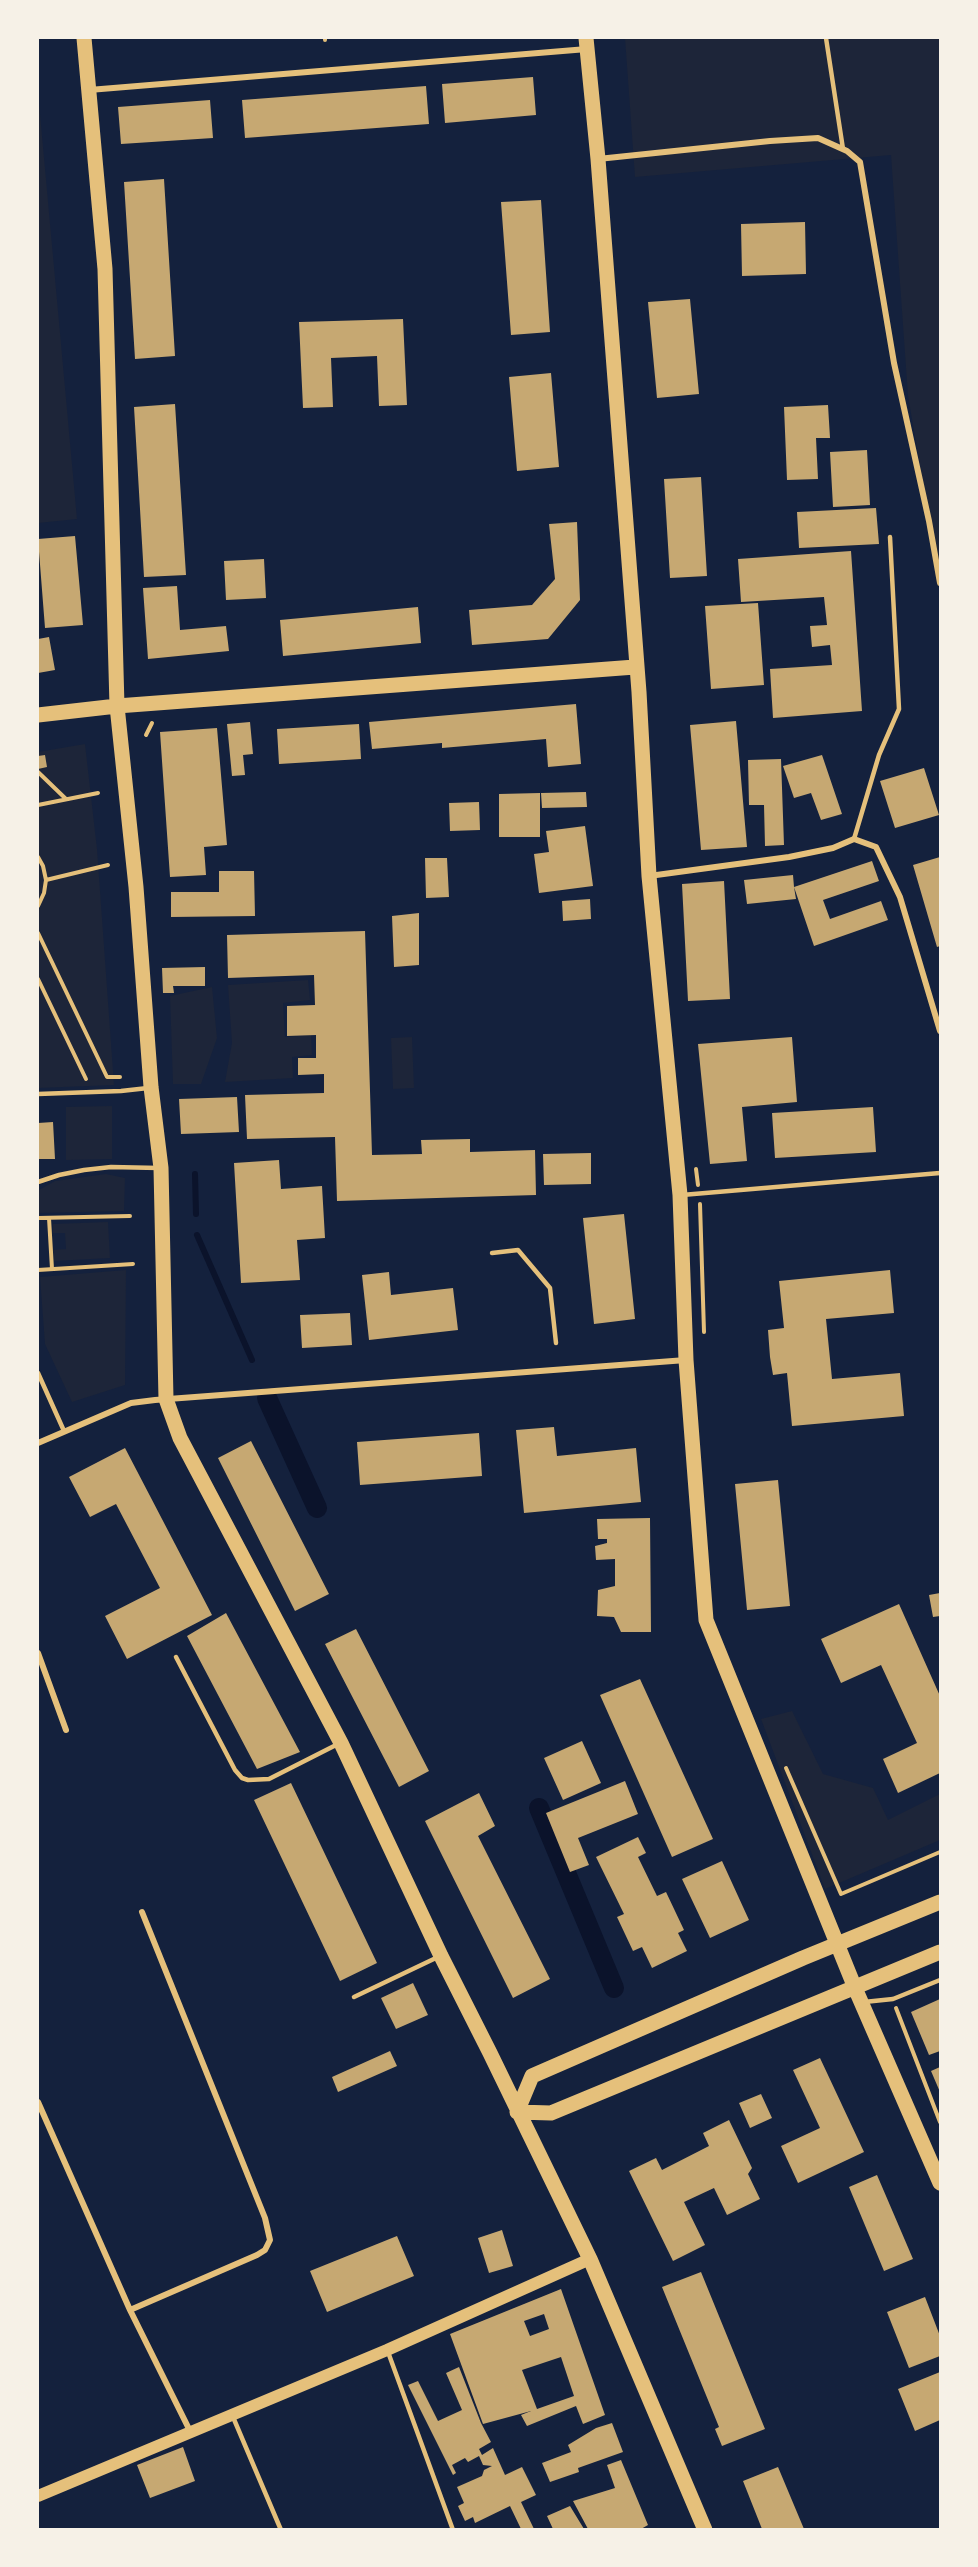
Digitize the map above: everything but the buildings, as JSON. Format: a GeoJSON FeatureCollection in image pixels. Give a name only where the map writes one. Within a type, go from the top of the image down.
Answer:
{"type":"FeatureCollection","features":[{"type":"Feature","properties":{"kind":"main road"},"geometry":{"type":"LineString","coordinates":[[84,38],[105,269],[117,706],[136,887],[151,1087],[161,1168],[166,1399],[180,1438],[341,1743],[441,1956],[590,2259],[705,2529]]}},
{"type":"Feature","properties":{"kind":"main road"},"geometry":{"type":"LineString","coordinates":[[587,43],[598,159],[635,667],[639,692],[649,876],[680,1195],[686,1360],[706,1620],[861,2003],[940,2183]]}},
{"type":"Feature","properties":{"kind":"main road"},"geometry":{"type":"LineString","coordinates":[[38,715],[117,706],[635,667]]}},
{"type":"Feature","properties":{"kind":"main road"},"geometry":{"type":"LineString","coordinates":[[517,2112],[532,2076],[940,1902]]}},
{"type":"Feature","properties":{"kind":"main road"},"geometry":{"type":"LineString","coordinates":[[517,2112],[551,2114],[940,1952]]}},
{"type":"Feature","properties":{"kind":"main road"},"geometry":{"type":"LineString","coordinates":[[38,2496],[387,2350],[590,2259]]}},
{"type":"Feature","properties":{"kind":"street"},"geometry":{"type":"LineString","coordinates":[[89,90],[587,43]]}},
{"type":"Feature","properties":{"kind":"street"},"geometry":{"type":"LineString","coordinates":[[598,159],[818,138],[843,149],[860,162],[894,363],[940,583]]}},
{"type":"Feature","properties":{"kind":"street"},"geometry":{"type":"LineString","coordinates":[[649,876],[833,849],[854,839],[876,848],[890,872],[900,897],[940,1031]]}},
{"type":"Feature","properties":{"kind":"street"},"geometry":{"type":"LineString","coordinates":[[38,1443],[131,1403],[686,1360]]}},
{"type":"Feature","properties":{"kind":"street"},"geometry":{"type":"LineString","coordinates":[[38,1653],[66,1730]]}},
{"type":"Feature","properties":{"kind":"street"},"geometry":{"type":"LineString","coordinates":[[130,2310],[257,2255],[265,2250],[270,2240],[265,2218],[142,1912]]}},
{"type":"Feature","properties":{"kind":"street"},"geometry":{"type":"LineString","coordinates":[[38,2102],[130,2310],[190,2431]]}},
{"type":"Feature","properties":{"kind":"lane"},"geometry":{"type":"LineString","coordinates":[[826,38],[843,149]]}},
{"type":"Feature","properties":{"kind":"lane"},"geometry":{"type":"LineString","coordinates":[[854,839],[879,755],[899,709],[890,537]]}},
{"type":"Feature","properties":{"kind":"lane"},"geometry":{"type":"LineString","coordinates":[[38,1094],[121,1091],[151,1087]]}},
{"type":"Feature","properties":{"kind":"lane"},"geometry":{"type":"LineString","coordinates":[[38,1182],[59,1174],[84,1170],[111,1167],[161,1168]]}},
{"type":"Feature","properties":{"kind":"lane"},"geometry":{"type":"LineString","coordinates":[[680,1195],[940,1173]]}},
{"type":"Feature","properties":{"kind":"lane"},"geometry":{"type":"LineString","coordinates":[[492,1253],[518,1250],[550,1288],[556,1343]]}},
{"type":"Feature","properties":{"kind":"lane"},"geometry":{"type":"LineString","coordinates":[[38,1372],[64,1431]]}},
{"type":"Feature","properties":{"kind":"lane"},"geometry":{"type":"LineString","coordinates":[[176,1657],[235,1770],[242,1778],[269,1779],[341,1743]]}},
{"type":"Feature","properties":{"kind":"lane"},"geometry":{"type":"LineString","coordinates":[[354,1997],[441,1956]]}},
{"type":"Feature","properties":{"kind":"lane"},"geometry":{"type":"LineString","coordinates":[[861,2003],[893,1999],[940,1980]]}},
{"type":"Feature","properties":{"kind":"lane"},"geometry":{"type":"LineString","coordinates":[[387,2350],[453,2529]]}},
{"type":"Feature","properties":{"kind":"lane"},"geometry":{"type":"LineString","coordinates":[[232,2414],[281,2529]]}},
{"type":"Feature","properties":{"kind":"path"},"geometry":{"type":"LineString","coordinates":[[146,735],[152,723]]}},
{"type":"Feature","properties":{"kind":"path"},"geometry":{"type":"LineString","coordinates":[[38,772],[66,799]]}},
{"type":"Feature","properties":{"kind":"path"},"geometry":{"type":"LineString","coordinates":[[38,805],[98,792]]}},
{"type":"Feature","properties":{"kind":"path"},"geometry":{"type":"LineString","coordinates":[[38,857],[46,880],[44,893],[38,906]]}},
{"type":"Feature","properties":{"kind":"path"},"geometry":{"type":"LineString","coordinates":[[46,880],[108,865]]}},
{"type":"Feature","properties":{"kind":"path"},"geometry":{"type":"LineString","coordinates":[[38,933],[107,1077],[120,1077]]}},
{"type":"Feature","properties":{"kind":"path"},"geometry":{"type":"LineString","coordinates":[[38,979],[86,1079]]}},
{"type":"Feature","properties":{"kind":"path"},"geometry":{"type":"LineString","coordinates":[[695,1160],[700,1193],[704,1334]]}},
{"type":"Feature","properties":{"kind":"path"},"geometry":{"type":"LineString","coordinates":[[38,1218],[130,1216]]}},
{"type":"Feature","properties":{"kind":"path"},"geometry":{"type":"LineString","coordinates":[[49,1218],[52,1269]]}},
{"type":"Feature","properties":{"kind":"path"},"geometry":{"type":"LineString","coordinates":[[38,1270],[133,1264]]}},
{"type":"Feature","properties":{"kind":"path"},"geometry":{"type":"LineString","coordinates":[[783,1762],[841,1894],[940,1852]]}},
{"type":"Feature","properties":{"kind":"path"},"geometry":{"type":"LineString","coordinates":[[893,1999],[940,2122]]}},
{"type":"Feature","properties":{"kind":"shaded area"},"geometry":{"type":"Polygon","coordinates":[[[625,38],[940,38],[940,582],[908,396],[891,155],[635,177],[625,38]]]}},
{"type":"Feature","properties":{"kind":"shaded area"},"geometry":{"type":"Polygon","coordinates":[[[38,92],[77,519],[38,523],[38,92]]]}},
{"type":"Feature","properties":{"kind":"shaded area"},"geometry":{"type":"Polygon","coordinates":[[[85,744],[97,849],[114,1085],[38,1088],[38,752],[85,744]]]}},
{"type":"Feature","properties":{"kind":"shaded area"},"geometry":{"type":"Polygon","coordinates":[[[308,980],[310,1000],[283,1003],[285,1037],[311,1035],[312,1055],[292,1057],[293,1078],[225,1082],[232,1043],[228,985],[308,980]]]}},
{"type":"Feature","properties":{"kind":"shaded area"},"geometry":{"type":"Polygon","coordinates":[[[212,987],[217,1038],[201,1084],[173,1084],[170,996],[212,987]]]}},
{"type":"Feature","properties":{"kind":"shaded area"},"geometry":{"type":"Polygon","coordinates":[[[412,1037],[414,1088],[393,1089],[391,1038],[412,1037]]]}},
{"type":"Feature","properties":{"kind":"shaded area"},"geometry":{"type":"Polygon","coordinates":[[[112,1106],[112,1159],[66,1160],[66,1107],[112,1106]]]}},
{"type":"Feature","properties":{"kind":"shaded area"},"geometry":{"type":"Polygon","coordinates":[[[106,1174],[125,1178],[124,1211],[38,1213],[39,1190],[55,1181],[106,1174]]]}},
{"type":"Feature","properties":{"kind":"shaded area"},"geometry":{"type":"Polygon","coordinates":[[[108,1222],[110,1258],[54,1261],[53,1250],[66,1249],[65,1233],[53,1233],[53,1224],[108,1222]]]}},
{"type":"Feature","properties":{"kind":"shaded area"},"geometry":{"type":"Polygon","coordinates":[[[126,1270],[125,1385],[72,1402],[45,1344],[40,1277],[126,1270]]]}},
{"type":"Feature","properties":{"kind":"shaded area"},"geometry":{"type":"Polygon","coordinates":[[[792,1711],[823,1774],[873,1788],[888,1820],[940,1794],[940,1840],[825,1889],[761,1719],[792,1711]]]}},
{"type":"Feature","properties":{"kind":"waterway"},"geometry":{"type":"LineString","coordinates":[[195,1174],[196,1214]]}},
{"type":"Feature","properties":{"kind":"waterway"},"geometry":{"type":"LineString","coordinates":[[197,1235],[252,1360]]}},
{"type":"Feature","properties":{"kind":"waterway"},"geometry":{"type":"LineString","coordinates":[[267,1398],[317,1508]]}},
{"type":"Feature","properties":{"kind":"waterway"},"geometry":{"type":"LineString","coordinates":[[539,1808],[614,1988]]}}]}
